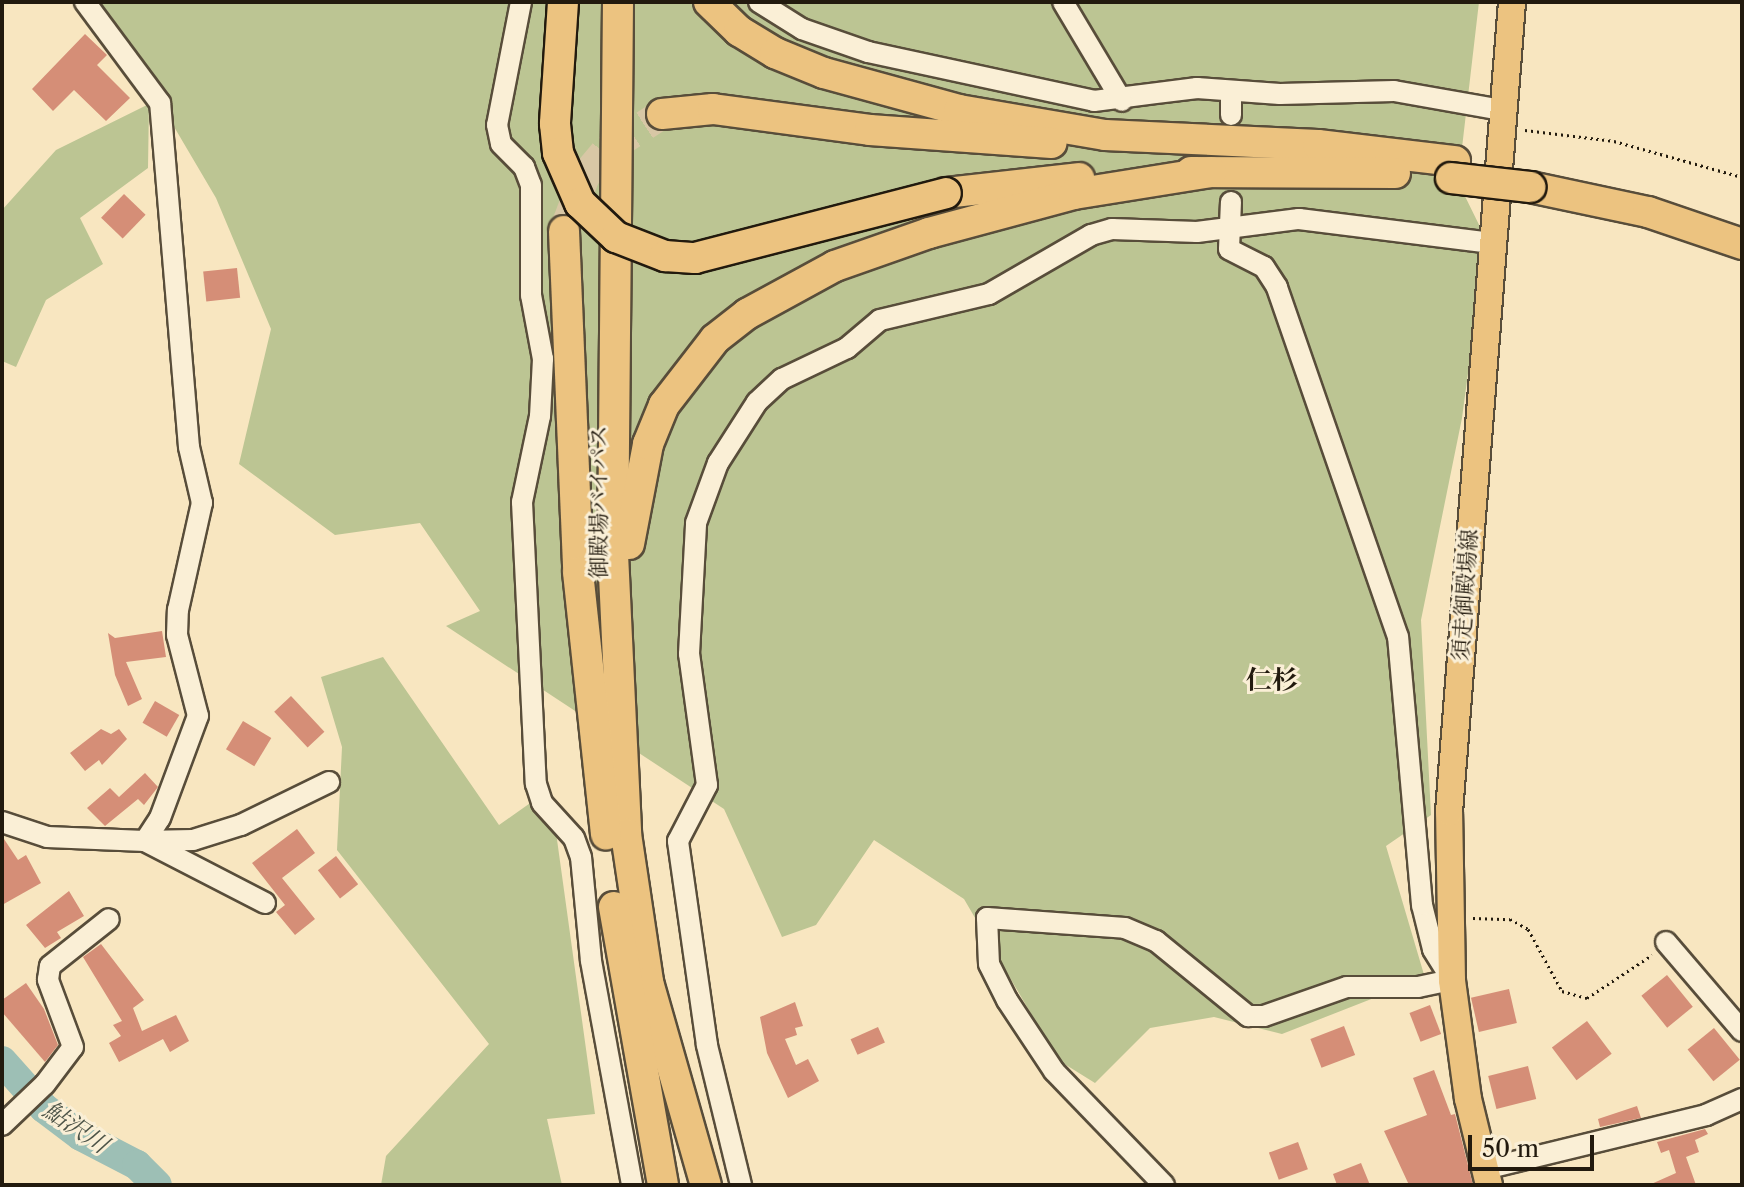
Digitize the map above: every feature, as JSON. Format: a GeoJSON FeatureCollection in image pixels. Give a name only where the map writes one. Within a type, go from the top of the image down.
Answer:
{"type":"FeatureCollection","features":[{"type":"Feature","properties":{"kind":"highway"},"geometry":{"type":"LineString","coordinates":[[563,2],[555,124],[558,153],[580,203],[616,237],[665,256],[695,258],[880,206],[1015,183],[1211,172],[1453,170]]}},
{"type":"Feature","properties":{"kind":"highway","name":"御殿場バイパス"},"geometry":{"type":"LineString","coordinates":[[601,2],[598,574],[616,835],[638,992]]}},
{"type":"Feature","properties":{"kind":"highway","name":"御殿場バイパス"},"geometry":{"type":"LineString","coordinates":[[616,835],[613,554],[618,2]]}},
{"type":"Feature","properties":{"kind":"highway"},"geometry":{"type":"LineString","coordinates":[[709,2],[739,31],[775,53],[824,73],[959,110],[1105,135],[1370,152],[1453,170],[1649,196],[1742,227]]}},
{"type":"Feature","properties":{"kind":"highway"},"geometry":{"type":"LineString","coordinates":[[662,114],[713,109],[870,130],[1023,142],[1370,152]]}},
{"type":"Feature","properties":{"kind":"highway"},"geometry":{"type":"LineString","coordinates":[[616,835],[630,530],[648,444],[664,405],[688,369],[747,314],[797,285],[882,248],[1074,194],[1211,172]]}},
{"type":"Feature","properties":{"kind":"highway"},"geometry":{"type":"LineString","coordinates":[[1531,179],[1648,212],[1742,244]]}},
{"type":"Feature","properties":{"kind":"highway"},"geometry":{"type":"LineString","coordinates":[[564,231],[578,572],[616,835]]}},
{"type":"Feature","properties":{"kind":"highway"},"geometry":{"type":"LineString","coordinates":[[638,992],[663,1185]]}},
{"type":"Feature","properties":{"kind":"highway"},"geometry":{"type":"LineString","coordinates":[[638,992],[706,1185]]}},
{"type":"Feature","properties":{"kind":"main road","name":"須走御殿場線"},"geometry":{"type":"LineString","coordinates":[[1487,1177],[1468,1099],[1452,980],[1449,812],[1512,2]]}},
{"type":"Feature","properties":{"kind":"street"},"geometry":{"type":"LineString","coordinates":[[85,2],[160,103],[189,447],[202,503],[178,610],[177,635],[198,716],[160,818],[145,841]]}},
{"type":"Feature","properties":{"kind":"street"},"geometry":{"type":"LineString","coordinates":[[521,2],[497,125],[501,144],[524,167],[531,185],[531,295],[543,359],[540,416],[522,502],[536,784],[542,803],[574,838],[581,857],[591,961],[632,1185]]}},
{"type":"Feature","properties":{"kind":"street"},"geometry":{"type":"LineString","coordinates":[[759,2],[802,29],[868,52],[1031,91],[1122,101],[1168,90],[1394,91],[1502,118]]}},
{"type":"Feature","properties":{"kind":"street"},"geometry":{"type":"LineString","coordinates":[[1063,2],[1122,101]]}},
{"type":"Feature","properties":{"kind":"street"},"geometry":{"type":"LineString","coordinates":[[1231,91],[1231,115]]}},
{"type":"Feature","properties":{"kind":"street"},"geometry":{"type":"LineString","coordinates":[[1164,1185],[1054,1071],[989,964],[987,918],[1125,928],[1156,941],[1248,1016],[1264,1016],[1347,987],[1418,987],[1452,980],[1433,949],[1422,905],[1398,637],[1277,287],[1264,267],[1229,249],[1231,202]]}},
{"type":"Feature","properties":{"kind":"street"},"geometry":{"type":"LineString","coordinates":[[741,1185],[707,1045],[678,841],[707,785],[692,701],[687,611],[696,523],[718,463],[757,402],[782,379],[847,348],[880,320],[989,294],[1091,235],[1112,229],[1230,229],[1315,220],[1492,243]]}},
{"type":"Feature","properties":{"kind":"street"},"geometry":{"type":"LineString","coordinates":[[2,822],[47,837],[193,840],[241,825],[329,782]]}},
{"type":"Feature","properties":{"kind":"street"},"geometry":{"type":"LineString","coordinates":[[145,841],[265,903]]}},
{"type":"Feature","properties":{"kind":"street"},"geometry":{"type":"LineString","coordinates":[[2,1125],[45,1084],[73,1047],[48,980],[50,966],[109,919]]}},
{"type":"Feature","properties":{"kind":"street"},"geometry":{"type":"LineString","coordinates":[[1666,942],[1742,1031]]}},
{"type":"Feature","properties":{"kind":"street"},"geometry":{"type":"LineString","coordinates":[[1487,1177],[1650,1131],[1742,1099]]}},
{"type":"Feature","properties":{"kind":"path"},"geometry":{"type":"LineString","coordinates":[[1502,118],[1614,141],[1742,177]]}},
{"type":"Feature","properties":{"kind":"path"},"geometry":{"type":"LineString","coordinates":[[1450,917],[1510,919],[1528,929],[1562,991],[1587,998],[1666,942]]}},
{"type":"Feature","properties":{"kind":"green space"},"geometry":{"type":"Polygon","coordinates":[[[84,2],[1479,2],[1458,182],[1486,239],[1462,418],[1421,620],[1431,815],[1386,846],[1425,978],[1282,1034],[1214,1017],[1150,1028],[1095,1083],[1058,1060],[964,899],[874,840],[816,925],[782,937],[724,809],[446,626],[480,611],[420,523],[335,535],[239,464],[271,329],[216,198],[160,103],[84,2]]]}},
{"type":"Feature","properties":{"kind":"green space"},"geometry":{"type":"Polygon","coordinates":[[[149,104],[148,168],[80,218],[103,264],[46,300],[16,367],[2,361],[2,210],[56,150],[149,104]]]}},
{"type":"Feature","properties":{"kind":"green space"},"geometry":{"type":"Polygon","coordinates":[[[383,657],[499,825],[550,789],[595,1114],[547,1119],[562,1185],[381,1185],[386,1156],[489,1044],[337,850],[342,747],[321,677],[383,657]]]}},
{"type":"Feature","properties":{"kind":"building"},"geometry":{"type":"Polygon","coordinates":[[[85,34],[107,55],[97,65],[130,98],[106,121],[74,90],[53,111],[32,89],[85,34]]]}},
{"type":"Feature","properties":{"kind":"building"},"geometry":{"type":"Polygon","coordinates":[[[124,194],[146,215],[123,239],[101,218],[124,194]]]}},
{"type":"Feature","properties":{"kind":"building"},"geometry":{"type":"Polygon","coordinates":[[[237,268],[240,298],[206,301],[203,272],[237,268]]]}},
{"type":"Feature","properties":{"kind":"building"},"geometry":{"type":"Polygon","coordinates":[[[162,631],[166,657],[126,662],[142,699],[128,706],[115,675],[108,633],[115,638],[162,631]]]}},
{"type":"Feature","properties":{"kind":"building"},"geometry":{"type":"Polygon","coordinates":[[[291,696],[324,732],[308,748],[274,712],[291,696]]]}},
{"type":"Feature","properties":{"kind":"building"},"geometry":{"type":"Polygon","coordinates":[[[155,701],[179,715],[167,737],[142,723],[155,701]]]}},
{"type":"Feature","properties":{"kind":"building"},"geometry":{"type":"Polygon","coordinates":[[[243,721],[271,738],[254,766],[226,749],[243,721]]]}},
{"type":"Feature","properties":{"kind":"building"},"geometry":{"type":"Polygon","coordinates":[[[101,729],[111,734],[119,729],[127,739],[102,765],[99,760],[85,771],[70,753],[101,729]]]}},
{"type":"Feature","properties":{"kind":"building"},"geometry":{"type":"Polygon","coordinates":[[[145,773],[158,787],[144,805],[138,799],[105,826],[87,808],[110,788],[119,797],[145,773]]]}},
{"type":"Feature","properties":{"kind":"building"},"geometry":{"type":"Polygon","coordinates":[[[297,829],[315,853],[282,878],[315,919],[295,935],[276,912],[285,905],[252,863],[297,829]]]}},
{"type":"Feature","properties":{"kind":"building"},"geometry":{"type":"Polygon","coordinates":[[[2,836],[18,860],[26,855],[41,883],[2,905],[2,836]]]}},
{"type":"Feature","properties":{"kind":"building"},"geometry":{"type":"Polygon","coordinates":[[[336,856],[358,884],[340,899],[318,870],[336,856]]]}},
{"type":"Feature","properties":{"kind":"building"},"geometry":{"type":"Polygon","coordinates":[[[69,891],[84,916],[57,932],[61,938],[45,948],[26,925],[69,891]]]}},
{"type":"Feature","properties":{"kind":"building"},"geometry":{"type":"Polygon","coordinates":[[[101,944],[144,1000],[133,1008],[142,1031],[176,1015],[189,1041],[170,1052],[163,1039],[119,1062],[109,1043],[121,1036],[113,1025],[122,1021],[83,957],[101,944]]]}},
{"type":"Feature","properties":{"kind":"building"},"geometry":{"type":"Polygon","coordinates":[[[1667,975],[1693,1007],[1667,1028],[1641,996],[1667,975]]]}},
{"type":"Feature","properties":{"kind":"building"},"geometry":{"type":"Polygon","coordinates":[[[26,983],[44,1009],[58,1045],[45,1062],[2,1012],[2,1000],[26,983]]]}},
{"type":"Feature","properties":{"kind":"building"},"geometry":{"type":"Polygon","coordinates":[[[1509,989],[1517,1023],[1479,1032],[1471,998],[1509,989]]]}},
{"type":"Feature","properties":{"kind":"building"},"geometry":{"type":"Polygon","coordinates":[[[795,1002],[803,1026],[795,1028],[797,1035],[785,1039],[796,1065],[808,1059],[819,1081],[788,1098],[767,1053],[760,1017],[795,1002]]]}},
{"type":"Feature","properties":{"kind":"building"},"geometry":{"type":"Polygon","coordinates":[[[1430,1005],[1441,1034],[1421,1042],[1409,1013],[1430,1005]]]}},
{"type":"Feature","properties":{"kind":"building"},"geometry":{"type":"Polygon","coordinates":[[[1587,1021],[1612,1054],[1577,1080],[1552,1047],[1587,1021]]]}},
{"type":"Feature","properties":{"kind":"building"},"geometry":{"type":"Polygon","coordinates":[[[1344,1026],[1355,1055],[1322,1068],[1310,1039],[1344,1026]]]}},
{"type":"Feature","properties":{"kind":"building"},"geometry":{"type":"Polygon","coordinates":[[[878,1027],[885,1043],[858,1055],[851,1039],[878,1027]]]}},
{"type":"Feature","properties":{"kind":"building"},"geometry":{"type":"Polygon","coordinates":[[[1714,1028],[1740,1060],[1713,1081],[1688,1049],[1714,1028]]]}},
{"type":"Feature","properties":{"kind":"building"},"geometry":{"type":"Polygon","coordinates":[[[1528,1066],[1536,1099],[1496,1109],[1488,1076],[1528,1066]]]}},
{"type":"Feature","properties":{"kind":"building"},"geometry":{"type":"Polygon","coordinates":[[[1434,1070],[1451,1115],[1455,1114],[1473,1185],[1409,1185],[1384,1131],[1427,1115],[1413,1078],[1434,1070]]]}},
{"type":"Feature","properties":{"kind":"building"},"geometry":{"type":"Polygon","coordinates":[[[1637,1106],[1641,1118],[1600,1127],[1598,1119],[1637,1106]]]}},
{"type":"Feature","properties":{"kind":"building"},"geometry":{"type":"Polygon","coordinates":[[[1705,1129],[1708,1134],[1695,1140],[1699,1152],[1686,1157],[1696,1185],[1649,1185],[1676,1173],[1669,1150],[1661,1153],[1657,1142],[1705,1129]]]}},
{"type":"Feature","properties":{"kind":"building"},"geometry":{"type":"Polygon","coordinates":[[[1298,1142],[1308,1169],[1279,1180],[1269,1153],[1298,1142]]]}},
{"type":"Feature","properties":{"kind":"building"},"geometry":{"type":"Polygon","coordinates":[[[1361,1163],[1370,1185],[1337,1185],[1333,1174],[1361,1163]]]}},
{"type":"Feature","properties":{"kind":"waterway","name":"鮎沢川"},"geometry":{"type":"LineString","coordinates":[[2,1061],[44,1108],[81,1136],[137,1165],[157,1185]]}},
{"type":"Feature","properties":{"kind":"tunnel"},"geometry":{"type":"LineString","coordinates":[[564,231],[585,176],[607,150],[662,114]]}},
{"type":"Feature","properties":{"kind":"district","name":"仁杉"},"geometry":{"type":"Point","coordinates":[1272,681]}}]}
